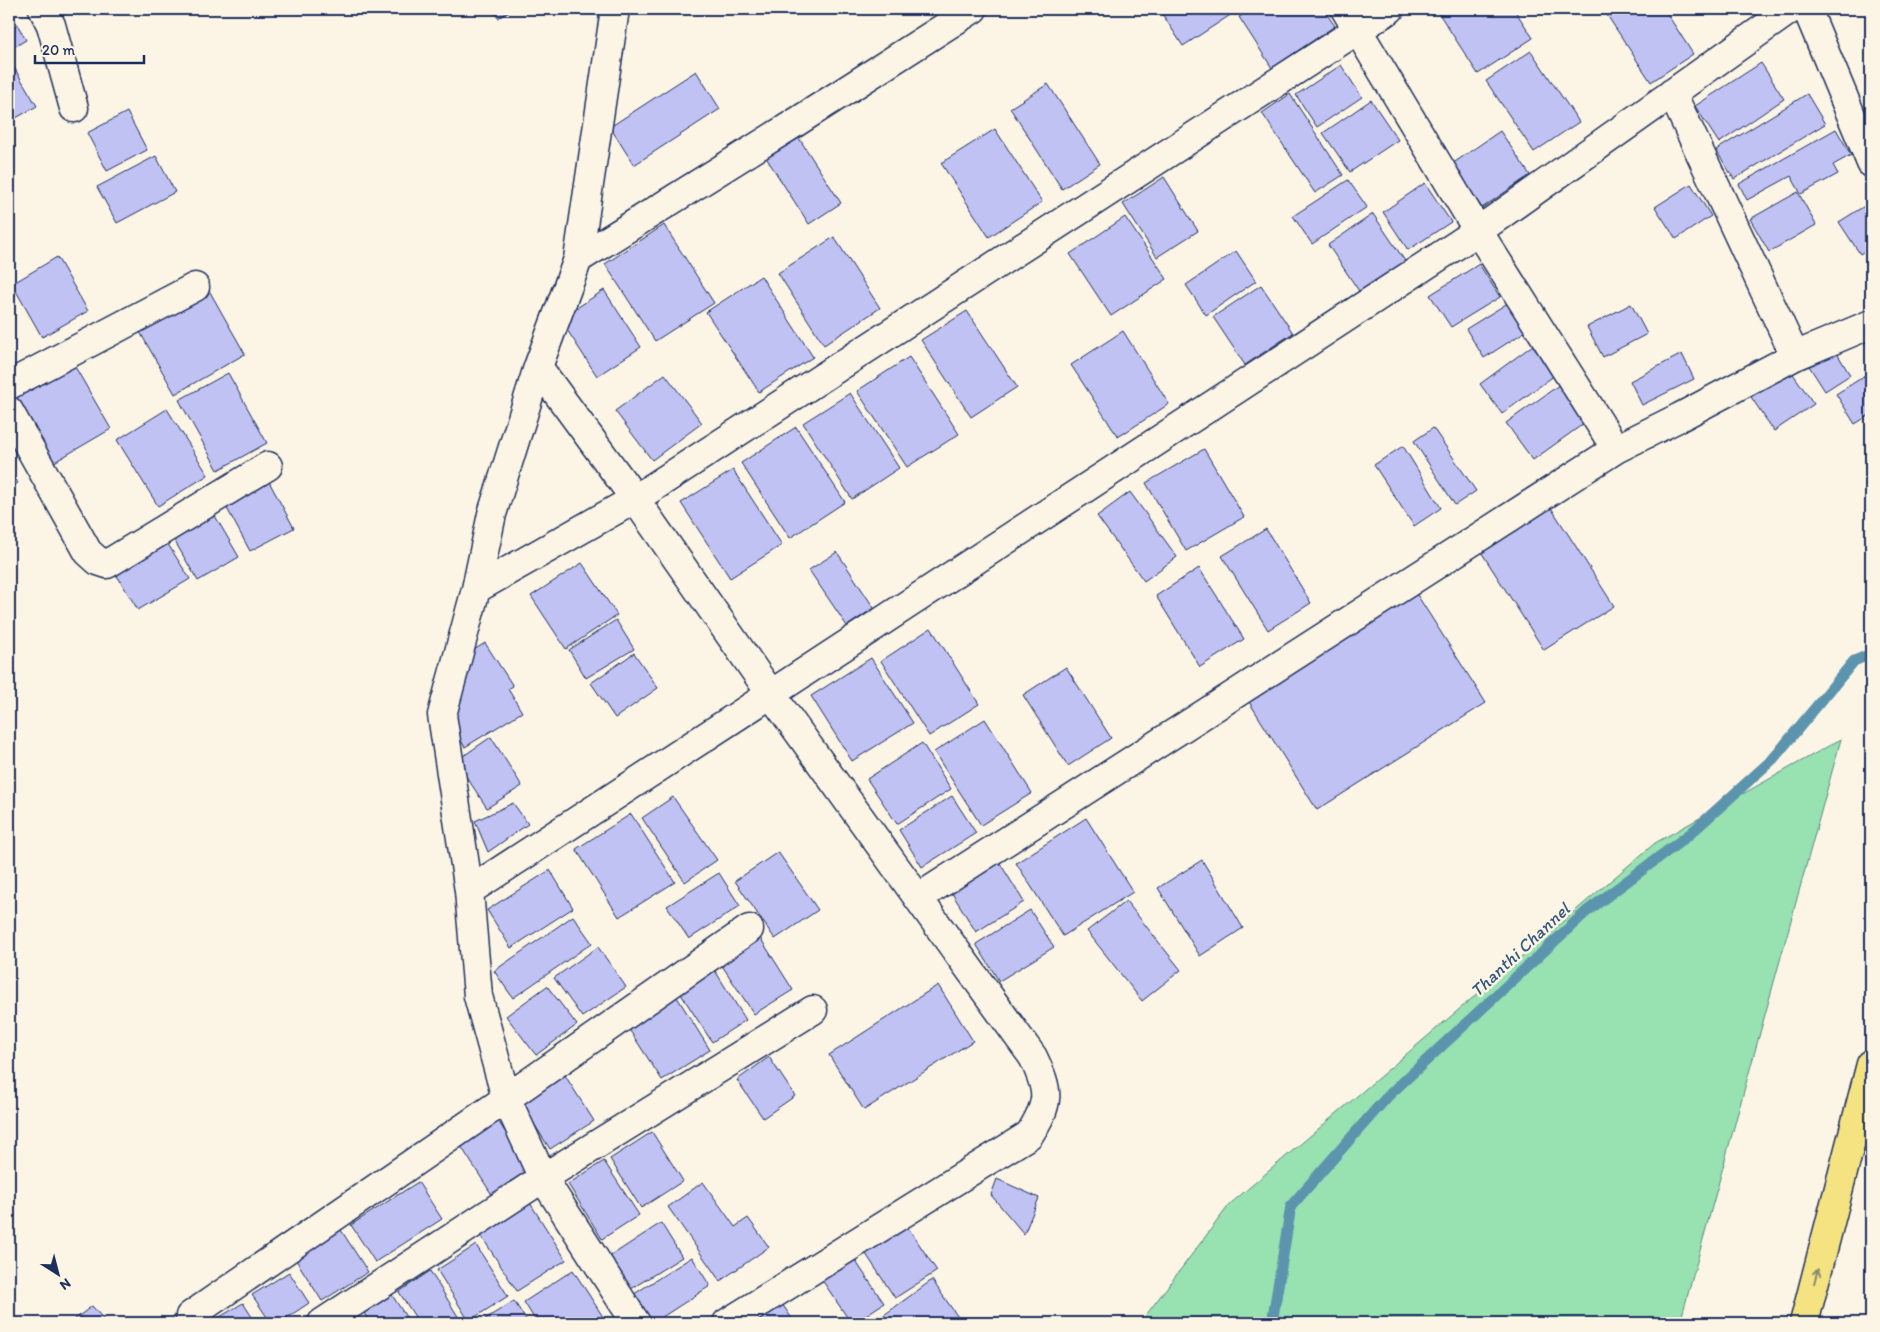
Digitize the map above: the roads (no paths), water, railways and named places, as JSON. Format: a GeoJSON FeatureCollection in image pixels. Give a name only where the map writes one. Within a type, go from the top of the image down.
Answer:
{"type":"FeatureCollection","features":[{"type":"Feature","properties":{"kind":"highway"},"geometry":{"type":"LineString","coordinates":[[1804,1323],[1871,1064]]}},
{"type":"Feature","properties":{"kind":"street"},"geometry":{"type":"LineString","coordinates":[[43,9],[50,24],[74,108]]}},
{"type":"Feature","properties":{"kind":"street"},"geometry":{"type":"LineString","coordinates":[[615,9],[578,259],[538,367],[492,514],[476,589],[442,715],[469,891],[478,996],[506,1098],[543,1178],[636,1323]]}},
{"type":"Feature","properties":{"kind":"street"},"geometry":{"type":"LineString","coordinates":[[578,259],[796,123],[973,9]]}},
{"type":"Feature","properties":{"kind":"street"},"geometry":{"type":"LineString","coordinates":[[476,589],[635,499],[1352,19],[1390,9]]}},
{"type":"Feature","properties":{"kind":"street"},"geometry":{"type":"LineString","coordinates":[[469,891],[1478,231],[1791,9]]}},
{"type":"Feature","properties":{"kind":"street"},"geometry":{"type":"LineString","coordinates":[[1807,9],[1871,163]]}},
{"type":"Feature","properties":{"kind":"street"},"geometry":{"type":"LineString","coordinates":[[1352,19],[1478,231],[1616,449]]}},
{"type":"Feature","properties":{"kind":"street"},"geometry":{"type":"LineString","coordinates":[[1672,93],[1795,356]]}},
{"type":"Feature","properties":{"kind":"street"},"geometry":{"type":"LineString","coordinates":[[9,384],[195,287]]}},
{"type":"Feature","properties":{"kind":"street"},"geometry":{"type":"LineString","coordinates":[[918,898],[1616,449],[1795,356],[1871,324]]}},
{"type":"Feature","properties":{"kind":"street"},"geometry":{"type":"LineString","coordinates":[[538,367],[635,499],[771,694],[1033,1058],[1044,1080],[1046,1098],[1042,1114],[1029,1135],[726,1323]]}},
{"type":"Feature","properties":{"kind":"street"},"geometry":{"type":"LineString","coordinates":[[9,411],[88,552],[98,561],[107,564],[268,466]]}},
{"type":"Feature","properties":{"kind":"street"},"geometry":{"type":"LineString","coordinates":[[190,1316],[749,929]]}},
{"type":"Feature","properties":{"kind":"street"},"geometry":{"type":"LineString","coordinates":[[322,1323],[543,1178],[813,1010]]}},
{"type":"Feature","properties":{"kind":"waterway","name":"Thanthi Channel"},"geometry":{"type":"LineString","coordinates":[[1272,1323],[1291,1206],[1388,1096],[1586,912],[1690,834],[1773,759],[1854,661],[1871,654]]}}]}
